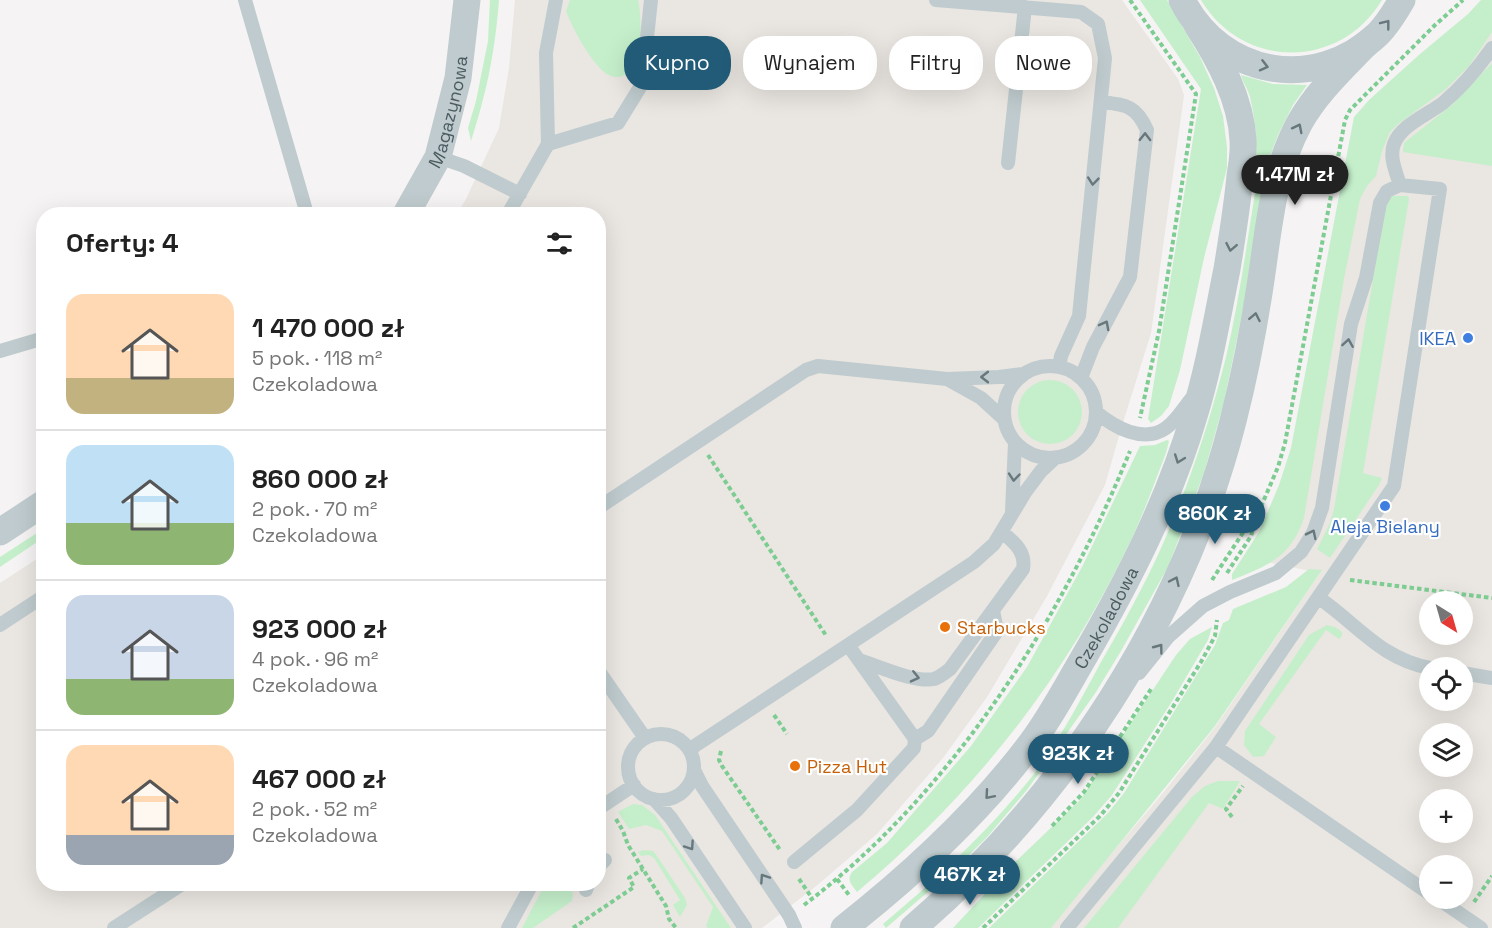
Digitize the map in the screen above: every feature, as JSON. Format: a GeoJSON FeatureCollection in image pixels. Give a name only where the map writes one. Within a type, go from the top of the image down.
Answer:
{"type":"FeatureCollection","features":[{"type":"Feature","properties":{"kind":"street","name":"Magazynowa"},"geometry":{"type":"LineString","coordinates":[[410,207],[438,157],[458,78],[467,0]]}},
{"type":"Feature","properties":{"kind":"street","name":"Czekoladowa"},"geometry":{"type":"LineString","coordinates":[[844,928],[905,879],[969,817],[1011,769],[1058,705],[1117,601],[1151,530],[1194,420],[1204,383],[1236,218],[1243,141],[1241,122],[1229,83],[1182,0]]}},
{"type":"Feature","properties":{"kind":"street"},"geometry":{"type":"LineString","coordinates":[[913,928],[996,850],[1063,767],[1118,688],[1159,616],[1204,514],[1232,423],[1257,304],[1275,185],[1286,153],[1299,124],[1312,103],[1380,32],[1402,0]]}},
{"type":"Feature","properties":{"kind":"street"},"geometry":{"type":"LineString","coordinates":[[1197,25],[1210,38],[1241,59],[1277,69],[1315,68],[1350,55],[1366,45]]}},
{"type":"Feature","properties":{"kind":"street"},"geometry":{"type":"LineString","coordinates":[[0,532],[36,508]]}},
{"type":"Feature","properties":{"kind":"lane"},"geometry":{"type":"LineString","coordinates":[[245,0],[305,207]]}},
{"type":"Feature","properties":{"kind":"lane"},"geometry":{"type":"LineString","coordinates":[[512,207],[548,144],[546,52],[556,0]]}},
{"type":"Feature","properties":{"kind":"lane"},"geometry":{"type":"LineString","coordinates":[[548,144],[618,123],[642,84],[651,0]]}},
{"type":"Feature","properties":{"kind":"lane"},"geometry":{"type":"LineString","coordinates":[[936,0],[1081,12],[1098,24],[1105,58],[1079,315],[1061,356],[1059,367]]}},
{"type":"Feature","properties":{"kind":"lane"},"geometry":{"type":"LineString","coordinates":[[1008,162],[1025,7]]}},
{"type":"Feature","properties":{"kind":"lane"},"geometry":{"type":"LineString","coordinates":[[1400,185],[1392,155],[1393,146],[1398,137],[1443,103],[1464,83],[1492,48]]}},
{"type":"Feature","properties":{"kind":"lane"},"geometry":{"type":"LineString","coordinates":[[1081,378],[1093,347],[1130,277],[1147,130],[1141,116],[1125,105],[1101,102]]}},
{"type":"Feature","properties":{"kind":"lane"},"geometry":{"type":"LineString","coordinates":[[438,157],[464,166],[520,194]]}},
{"type":"Feature","properties":{"kind":"lane"},"geometry":{"type":"LineString","coordinates":[[1067,928],[1216,747],[1394,486],[1440,189],[1400,185],[1387,191],[1380,203],[1366,278],[1351,324],[1322,508],[1313,533],[1301,552],[1276,573],[1230,592],[1197,611],[1168,636],[1143,670],[1118,688]]}},
{"type":"Feature","properties":{"kind":"lane"},"geometry":{"type":"LineString","coordinates":[[0,351],[36,340]]}},
{"type":"Feature","properties":{"kind":"lane"},"geometry":{"type":"LineString","coordinates":[[606,503],[806,370],[819,366],[830,366],[947,379],[1023,374]]}},
{"type":"Feature","properties":{"kind":"lane"},"geometry":{"type":"LineString","coordinates":[[690,749],[974,562],[988,550],[1041,471],[1054,459],[1073,452],[1089,438],[1094,426],[1096,412],[1094,399],[1081,378],[1071,371],[1046,366],[1023,374],[1015,381],[1005,399],[1004,419],[1015,443],[1033,456],[1054,459]]}},
{"type":"Feature","properties":{"kind":"lane"},"geometry":{"type":"LineString","coordinates":[[947,379],[981,398],[1004,419]]}},
{"type":"Feature","properties":{"kind":"lane"},"geometry":{"type":"LineString","coordinates":[[1096,412],[1106,420],[1137,434],[1157,432],[1166,428],[1204,383]]}},
{"type":"Feature","properties":{"kind":"lane"},"geometry":{"type":"LineString","coordinates":[[1012,511],[1015,443]]}},
{"type":"Feature","properties":{"kind":"lane"},"geometry":{"type":"LineString","coordinates":[[842,649],[859,660],[919,678],[936,679],[950,669],[1023,569],[1024,563],[1020,548],[1002,532]]}},
{"type":"Feature","properties":{"kind":"lane"},"geometry":{"type":"LineString","coordinates":[[1318,598],[1376,646],[1406,662],[1419,665]]}},
{"type":"Feature","properties":{"kind":"lane"},"geometry":{"type":"LineString","coordinates":[[0,625],[36,602]]}},
{"type":"Feature","properties":{"kind":"lane"},"geometry":{"type":"LineString","coordinates":[[915,739],[928,731],[997,631],[993,610]]}},
{"type":"Feature","properties":{"kind":"lane"},"geometry":{"type":"LineString","coordinates":[[791,864],[857,810],[914,748],[915,739],[859,660]]}},
{"type":"Feature","properties":{"kind":"lane"},"geometry":{"type":"LineString","coordinates":[[1473,675],[1492,678]]}},
{"type":"Feature","properties":{"kind":"lane"},"geometry":{"type":"LineString","coordinates":[[606,682],[645,738]]}},
{"type":"Feature","properties":{"kind":"lane"},"geometry":{"type":"LineString","coordinates":[[654,799],[672,798],[680,794],[692,780],[694,771],[695,763],[690,749],[682,740],[668,734],[659,733],[645,738],[633,748],[628,763],[628,772],[641,793],[654,799],[671,818],[745,928]]}},
{"type":"Feature","properties":{"kind":"lane"},"geometry":{"type":"LineString","coordinates":[[1216,747],[1419,886]]}},
{"type":"Feature","properties":{"kind":"lane"},"geometry":{"type":"LineString","coordinates":[[694,771],[789,915],[795,928]]}},
{"type":"Feature","properties":{"kind":"lane"},"geometry":{"type":"LineString","coordinates":[[606,804],[634,785]]}},
{"type":"Feature","properties":{"kind":"lane"},"geometry":{"type":"LineString","coordinates":[[114,928],[171,891]]}},
{"type":"Feature","properties":{"kind":"lane"},"geometry":{"type":"LineString","coordinates":[[508,928],[528,891]]}},
{"type":"Feature","properties":{"kind":"lane"},"geometry":{"type":"LineString","coordinates":[[1453,909],[1481,928]]}},
{"type":"Feature","properties":{"kind":"path"},"geometry":{"type":"LineString","coordinates":[[804,904],[837,879],[898,821],[962,747],[1014,673],[1062,592],[1113,491],[1137,434],[1159,332],[1196,94],[1130,0]]}},
{"type":"Feature","properties":{"kind":"path"},"geometry":{"type":"LineString","coordinates":[[1226,583],[1228,572],[1251,536],[1286,443],[1345,120],[1350,110],[1463,0]]}},
{"type":"Feature","properties":{"kind":"path"},"geometry":{"type":"LineString","coordinates":[[706,452],[842,649]]}},
{"type":"Feature","properties":{"kind":"path"},"geometry":{"type":"LineString","coordinates":[[1211,584],[1246,528],[1257,516]]}},
{"type":"Feature","properties":{"kind":"path"},"geometry":{"type":"LineString","coordinates":[[1350,580],[1492,598]]}},
{"type":"Feature","properties":{"kind":"path"},"geometry":{"type":"LineString","coordinates":[[983,928],[1100,816],[1119,793],[1215,636],[1218,622],[1215,611]]}},
{"type":"Feature","properties":{"kind":"path"},"geometry":{"type":"LineString","coordinates":[[765,720],[782,708]]}},
{"type":"Feature","properties":{"kind":"path"},"geometry":{"type":"LineString","coordinates":[[773,714],[787,734]]}},
{"type":"Feature","properties":{"kind":"path"},"geometry":{"type":"LineString","coordinates":[[723,748],[719,760],[722,766],[791,864],[812,898]]}},
{"type":"Feature","properties":{"kind":"path"},"geometry":{"type":"LineString","coordinates":[[606,812],[623,831],[628,845],[666,906],[669,919],[675,928]]}},
{"type":"Feature","properties":{"kind":"path"},"geometry":{"type":"LineString","coordinates":[[573,928],[634,887],[629,879],[643,869]]}},
{"type":"Feature","properties":{"kind":"path"},"geometry":{"type":"LineString","coordinates":[[1473,903],[1492,876]]}},
{"type":"Feature","properties":{"kind":"path"},"geometry":{"type":"LineString","coordinates":[[837,879],[852,898]]}},
{"type":"Feature","properties":{"kind":"shaded area"},"geometry":{"type":"Polygon","coordinates":[[[515,0],[1122,0],[1178,79],[1184,95],[1151,333],[1105,485],[1047,596],[987,697],[943,758],[877,834],[762,928],[0,928],[0,583],[36,560],[36,891],[606,891],[606,207],[461,207],[499,128],[509,68],[515,0]]]}},
{"type":"Feature","properties":{"kind":"shaded area","name":"Aleja Bielany"},"geometry":{"type":"Polygon","coordinates":[[[1492,0],[1492,928],[1048,928],[1163,793],[1216,726],[1320,573],[1257,560],[1297,452],[1356,119],[1492,0]]]}},
{"type":"Feature","properties":{"kind":"green space"},"geometry":{"type":"Polygon","coordinates":[[[490,0],[499,0],[493,54],[482,105],[471,141],[468,128],[488,41],[490,0]]]}},
{"type":"Feature","properties":{"kind":"green space"},"geometry":{"type":"Polygon","coordinates":[[[570,0],[638,0],[640,36],[624,36],[624,75],[611,76],[598,66],[578,37],[566,11],[570,0]]]}},
{"type":"Feature","properties":{"kind":"green space"},"geometry":{"type":"Polygon","coordinates":[[[1140,0],[1167,0],[1200,57],[1214,88],[1223,116],[1227,147],[1227,168],[1204,258],[1180,370],[1169,406],[1151,423],[1148,419],[1201,89],[1140,0]]]}},
{"type":"Feature","properties":{"kind":"green space"},"geometry":{"type":"Polygon","coordinates":[[[1201,0],[1382,0],[1364,23],[1342,39],[1317,49],[1292,52],[1266,49],[1241,39],[1219,23],[1201,0]]]}},
{"type":"Feature","properties":{"kind":"green space"},"geometry":{"type":"Polygon","coordinates":[[[1481,0],[1492,0],[1492,32],[1469,66],[1446,89],[1390,132],[1382,151],[1376,176],[1360,199],[1344,279],[1304,518],[1299,531],[1277,558],[1257,570],[1232,580],[1232,574],[1259,532],[1279,485],[1291,448],[1354,117],[1370,99],[1481,0]]]}},
{"type":"Feature","properties":{"kind":"green space"},"geometry":{"type":"Polygon","coordinates":[[[1492,63],[1492,166],[1403,152],[1404,143],[1453,104],[1492,63]]]}},
{"type":"Feature","properties":{"kind":"green space"},"geometry":{"type":"Polygon","coordinates":[[[1241,75],[1273,84],[1307,85],[1293,105],[1278,135],[1266,167],[1244,305],[1224,402],[1204,473],[1168,567],[1096,692],[1027,790],[988,836],[958,866],[886,928],[883,924],[943,872],[981,834],[1034,774],[1069,720],[1133,605],[1172,523],[1198,453],[1226,357],[1240,289],[1258,174],[1255,173],[1254,116],[1249,94],[1241,75]]]}},
{"type":"Feature","properties":{"kind":"green space"},"geometry":{"type":"Polygon","coordinates":[[[1392,196],[1408,196],[1409,199],[1363,473],[1382,478],[1330,558],[1317,549],[1334,509],[1386,203],[1392,196]]]}},
{"type":"Feature","properties":{"kind":"green space"},"geometry":{"type":"Polygon","coordinates":[[[1050,380],[1068,386],[1076,394],[1082,412],[1076,430],[1068,438],[1050,444],[1032,438],[1024,430],[1018,412],[1024,394],[1032,386],[1050,380]]]}},
{"type":"Feature","properties":{"kind":"green space"},"geometry":{"type":"Polygon","coordinates":[[[1169,441],[1166,453],[1132,538],[1078,638],[1047,685],[978,773],[900,854],[857,892],[850,880],[852,872],[887,843],[971,746],[1027,667],[1083,565],[1140,446],[1155,445],[1169,441]]]}},
{"type":"Feature","properties":{"kind":"green space"},"geometry":{"type":"Polygon","coordinates":[[[36,534],[36,543],[0,567],[0,557],[36,534]]]}},
{"type":"Feature","properties":{"kind":"green space"},"geometry":{"type":"Polygon","coordinates":[[[1309,569],[1322,570],[1215,726],[1051,928],[989,928],[1108,813],[1124,793],[1215,645],[1223,623],[1229,620],[1233,609],[1286,587],[1309,569]]]}},
{"type":"Feature","properties":{"kind":"green space"},"geometry":{"type":"Polygon","coordinates":[[[1327,625],[1342,632],[1342,636],[1339,639],[1326,630],[1259,724],[1276,737],[1264,756],[1253,757],[1244,745],[1245,731],[1309,635],[1327,625]]]}},
{"type":"Feature","properties":{"kind":"green space"},"geometry":{"type":"Polygon","coordinates":[[[1212,627],[1208,640],[1171,703],[1112,795],[1092,818],[978,928],[953,928],[1011,866],[1080,800],[1176,655],[1190,639],[1212,627]]]}},
{"type":"Feature","properties":{"kind":"green space"},"geometry":{"type":"Polygon","coordinates":[[[1218,781],[1240,781],[1223,809],[1209,803],[1118,928],[1084,928],[1192,797],[1205,786],[1218,781]]]}},
{"type":"Feature","properties":{"kind":"green space"},"geometry":{"type":"Polygon","coordinates":[[[633,804],[642,805],[655,815],[731,928],[708,928],[706,926],[713,907],[662,831],[646,825],[629,829],[618,812],[633,804]]]}},
{"type":"Feature","properties":{"kind":"green space"},"geometry":{"type":"Polygon","coordinates":[[[653,851],[685,898],[687,905],[680,917],[673,905],[680,900],[654,858],[649,855],[641,856],[638,852],[653,851]]]}},
{"type":"Feature","properties":{"kind":"green space"},"geometry":{"type":"Polygon","coordinates":[[[541,891],[572,891],[572,901],[533,928],[522,928],[541,891]]]}},
{"type":"Feature","properties":{"kind":"place","name":"IKEA"},"geometry":{"type":"Point","coordinates":[1468,338]}},
{"type":"Feature","properties":{"kind":"place","name":"Aleja Bielany"},"geometry":{"type":"Point","coordinates":[1385,506]}},
{"type":"Feature","properties":{"kind":"place","name":"Starbucks"},"geometry":{"type":"Point","coordinates":[945,627]}},
{"type":"Feature","properties":{"kind":"place","name":"Pizza Hut"},"geometry":{"type":"Point","coordinates":[795,766]}}]}
